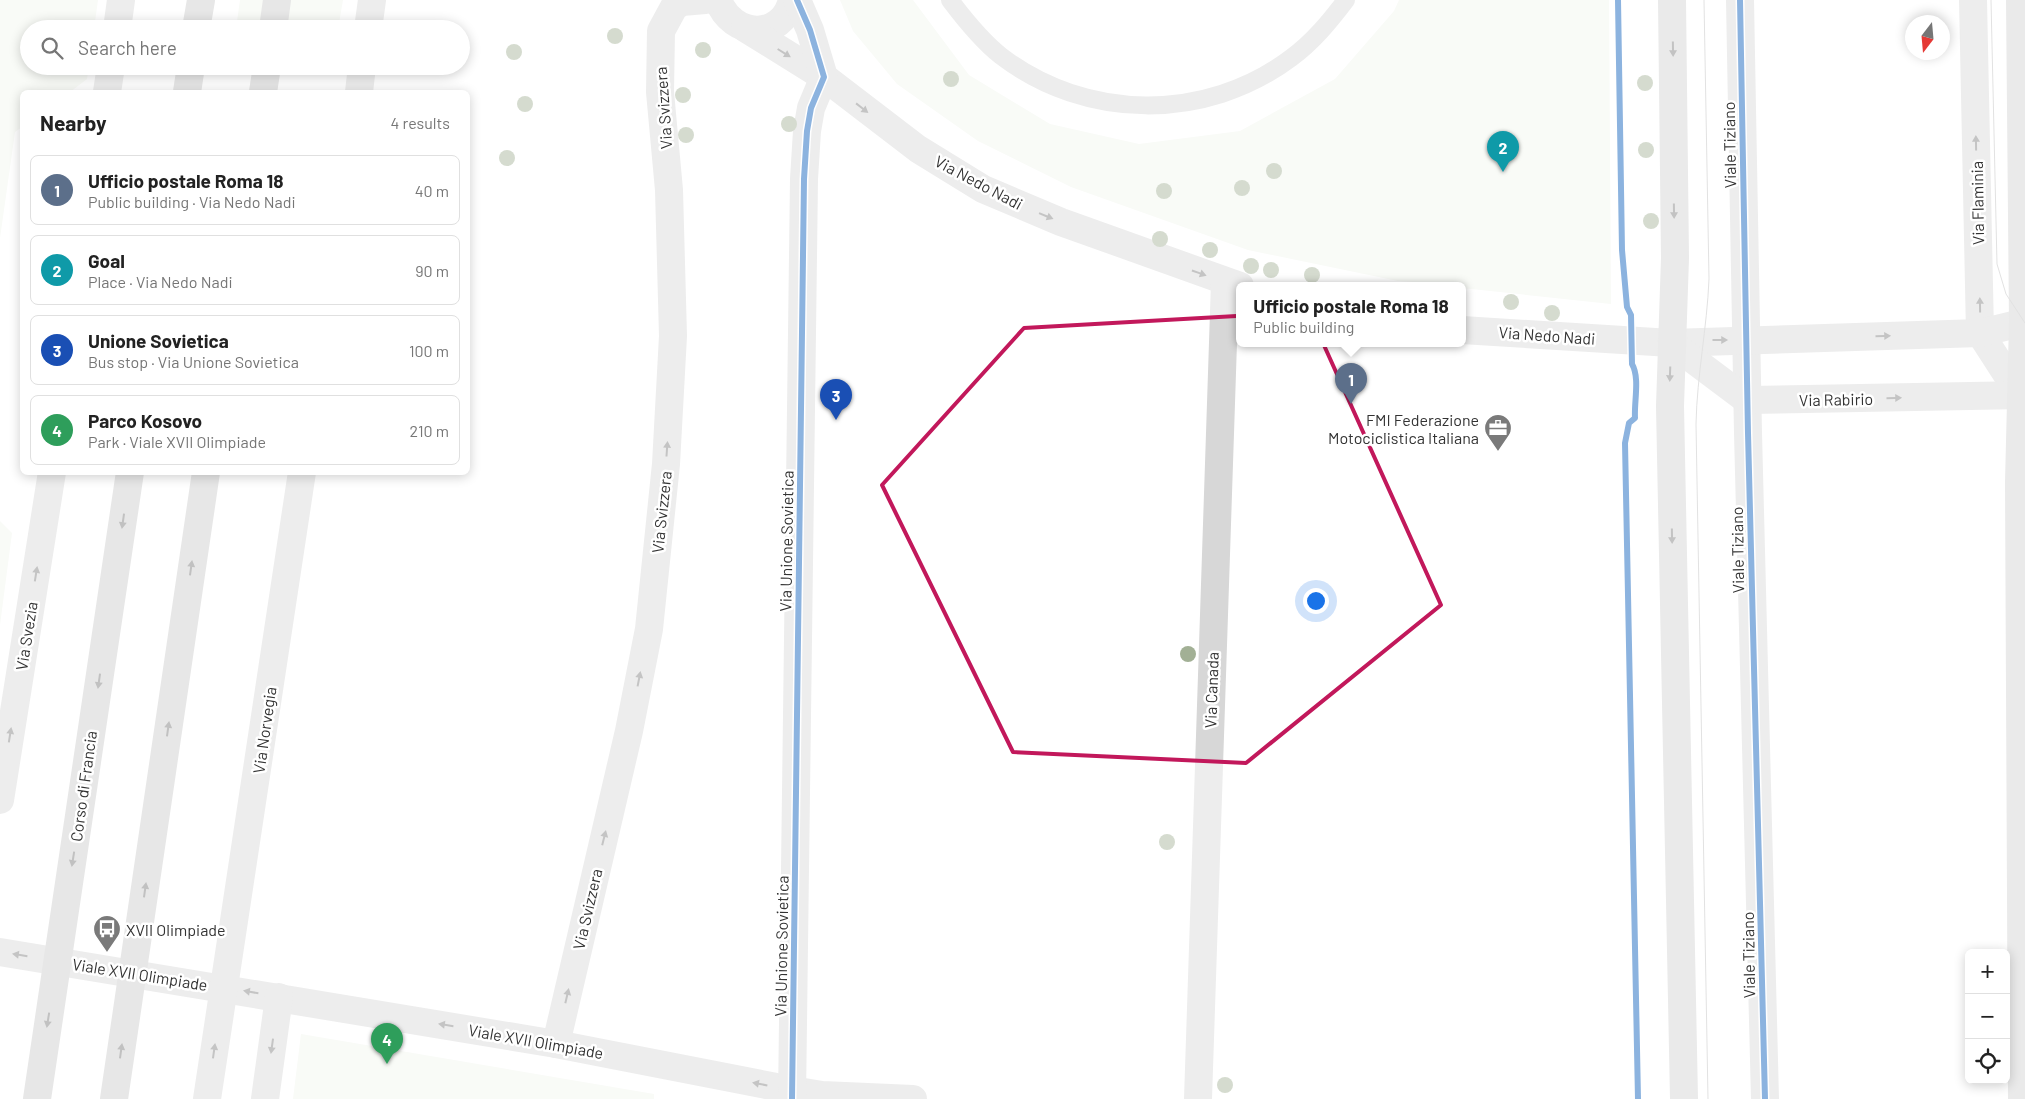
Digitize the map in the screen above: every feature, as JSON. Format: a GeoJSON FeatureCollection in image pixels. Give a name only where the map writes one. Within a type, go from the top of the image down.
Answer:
{"type":"FeatureCollection","features":[{"type":"Feature","properties":{"kind":"main road"},"geometry":{"type":"LineString","coordinates":[[198,20],[201,0]]}},
{"type":"Feature","properties":{"kind":"main road"},"geometry":{"type":"LineString","coordinates":[[274,20],[277,0]]}},
{"type":"Feature","properties":{"kind":"main road"},"geometry":{"type":"LineString","coordinates":[[187,90],[190,75]]}},
{"type":"Feature","properties":{"kind":"main road"},"geometry":{"type":"LineString","coordinates":[[264,90],[266,75]]}},
{"type":"Feature","properties":{"kind":"main road","name":"Corso di Francia"},"geometry":{"type":"LineString","coordinates":[[37,1099],[130,475]]}},
{"type":"Feature","properties":{"kind":"main road"},"geometry":{"type":"LineString","coordinates":[[114,1099],[206,475]]}},
{"type":"Feature","properties":{"kind":"street"},"geometry":{"type":"LineString","coordinates":[[118,20],[121,0]]}},
{"type":"Feature","properties":{"kind":"street"},"geometry":{"type":"LineString","coordinates":[[369,20],[372,0]]}},
{"type":"Feature","properties":{"kind":"street","name":"Via Svizzera"},"geometry":{"type":"LineString","coordinates":[[556,1044],[629,731],[649,629],[666,464],[673,336],[669,190],[660,92],[661,31],[674,7],[682,2],[705,0]]}},
{"type":"Feature","properties":{"kind":"street","name":"Via Nedo Nadi"},"geometry":{"type":"LineString","coordinates":[[718,0],[727,18],[824,78],[890,130],[983,189],[1061,222],[1232,284]]}},
{"type":"Feature","properties":{"kind":"street"},"geometry":{"type":"LineString","coordinates":[[744,28],[766,28],[776,24],[784,16],[792,0]]}},
{"type":"Feature","properties":{"kind":"street"},"geometry":{"type":"LineString","coordinates":[[797,0],[810,30],[824,78]]}},
{"type":"Feature","properties":{"kind":"street"},"geometry":{"type":"LineString","coordinates":[[1672,0],[1675,258],[1670,406],[1684,1099]]}},
{"type":"Feature","properties":{"kind":"street","name":"Viale Tiziano"},"geometry":{"type":"LineString","coordinates":[[1740,0],[1747,400],[1765,1099]]}},
{"type":"Feature","properties":{"kind":"street","name":"Via Flaminia"},"geometry":{"type":"LineString","coordinates":[[1973,0],[1980,333]]}},
{"type":"Feature","properties":{"kind":"street"},"geometry":{"type":"LineString","coordinates":[[2020,0],[2024,322],[2022,1099]]}},
{"type":"Feature","properties":{"kind":"street"},"geometry":{"type":"LineString","coordinates":[[108,90],[110,75]]}},
{"type":"Feature","properties":{"kind":"street"},"geometry":{"type":"LineString","coordinates":[[359,90],[361,75]]}},
{"type":"Feature","properties":{"kind":"street","name":"Via Unione Sovietica"},"geometry":{"type":"LineString","coordinates":[[792,1094],[804,179],[806,131],[810,108],[824,78]]}},
{"type":"Feature","properties":{"kind":"street","name":"Via Canada"},"geometry":{"type":"LineString","coordinates":[[1198,1099],[1232,284]]}},
{"type":"Feature","properties":{"kind":"street"},"geometry":{"type":"LineString","coordinates":[[1672,343],[1980,333],[2024,322]]}},
{"type":"Feature","properties":{"kind":"street","name":"Via Nedo Nadi"},"geometry":{"type":"LineString","coordinates":[[1466,330],[1672,343]]}},
{"type":"Feature","properties":{"kind":"street"},"geometry":{"type":"LineString","coordinates":[[1980,333],[2023,395]]}},
{"type":"Feature","properties":{"kind":"street"},"geometry":{"type":"LineString","coordinates":[[1672,343],[1747,400]]}},
{"type":"Feature","properties":{"kind":"street","name":"Via Rabirio"},"geometry":{"type":"LineString","coordinates":[[1747,400],[2023,395]]}},
{"type":"Feature","properties":{"kind":"street","name":"Via Svezia"},"geometry":{"type":"LineString","coordinates":[[0,800],[52,475]]}},
{"type":"Feature","properties":{"kind":"street","name":"Via Norvegia"},"geometry":{"type":"LineString","coordinates":[[207,1099],[302,475]]}},
{"type":"Feature","properties":{"kind":"street","name":"Viale XVII Olimpiade"},"geometry":{"type":"LineString","coordinates":[[0,952],[224,987],[556,1044],[792,1094],[913,1099]]}},
{"type":"Feature","properties":{"kind":"street"},"geometry":{"type":"LineString","coordinates":[[265,1099],[279,997]]}},
{"type":"Feature","properties":{"kind":"lane"},"geometry":{"type":"LineString","coordinates":[[950,0],[982,38],[1021,70],[1066,92],[1090,99],[1140,106],[1174,105],[1207,99],[1240,88],[1292,58],[1312,40],[1346,0]]}},
{"type":"Feature","properties":{"kind":"highlighted area"},"geometry":{"type":"Polygon","coordinates":[[[1309,312],[1441,605],[1246,763],[1013,752],[882,485],[1024,328],[1309,312]]]}},
{"type":"Feature","properties":{"kind":"shaded area"},"geometry":{"type":"Polygon","coordinates":[[[0,0],[98,0],[95,20],[20,20],[20,75],[88,75],[87,79],[73,90],[20,90],[20,128],[15,132],[0,238],[0,0]]]}},
{"type":"Feature","properties":{"kind":"shaded area"},"geometry":{"type":"Polygon","coordinates":[[[240,0],[343,0],[340,20],[237,20],[240,0]]]}},
{"type":"Feature","properties":{"kind":"shaded area"},"geometry":{"type":"Polygon","coordinates":[[[840,0],[913,0],[969,75],[1050,124],[1139,144],[1240,131],[1335,79],[1394,11],[1399,0],[1609,0],[1611,304],[1466,288],[1466,282],[1398,281],[1248,250],[1071,187],[978,141],[897,84],[853,31],[840,0]]]}},
{"type":"Feature","properties":{"kind":"shaded area"},"geometry":{"type":"Polygon","coordinates":[[[0,521],[12,533],[0,625],[0,521]]]}},
{"type":"Feature","properties":{"kind":"shaded area"},"geometry":{"type":"Polygon","coordinates":[[[301,1034],[654,1094],[654,1099],[293,1099],[301,1034]]]}},
{"type":"Feature","properties":{"kind":"tram line"},"geometry":{"type":"LineString","coordinates":[[1704,0],[1709,279],[1696,424],[1708,1099]]}},
{"type":"Feature","properties":{"kind":"tram line"},"geometry":{"type":"LineString","coordinates":[[1991,0],[1997,264],[2006,294],[2025,323]]}},
{"type":"Feature","properties":{"kind":"cycle path"},"geometry":{"type":"LineString","coordinates":[[792,1099],[804,179],[807,131],[811,108],[824,77],[810,30],[797,0]]}},
{"type":"Feature","properties":{"kind":"cycle path"},"geometry":{"type":"LineString","coordinates":[[1618,0],[1622,250],[1627,307],[1631,315],[1632,364],[1636,376],[1635,418],[1629,423],[1625,443],[1638,1099]]}},
{"type":"Feature","properties":{"kind":"cycle path"},"geometry":{"type":"LineString","coordinates":[[1740,0],[1748,433],[1765,1099]]}},
{"type":"Feature","properties":{"kind":"place","name":"Goal"},"geometry":{"type":"Point","coordinates":[1503,172]}},
{"type":"Feature","properties":{"kind":"place","name":"Ufficio postale Roma 18"},"geometry":{"type":"Point","coordinates":[1351,404]}},
{"type":"Feature","properties":{"kind":"place","name":"Unione Sovietica"},"geometry":{"type":"Point","coordinates":[836,420]}},
{"type":"Feature","properties":{"kind":"place","name":"FMI Federazione Motociclistica Italiana"},"geometry":{"type":"Point","coordinates":[1498,452]}},
{"type":"Feature","properties":{"kind":"place","name":"XVII Olimpiade"},"geometry":{"type":"Point","coordinates":[107,953]}},
{"type":"Feature","properties":{"kind":"place","name":"Parco Kosovo"},"geometry":{"type":"Point","coordinates":[387,1064]}}]}
